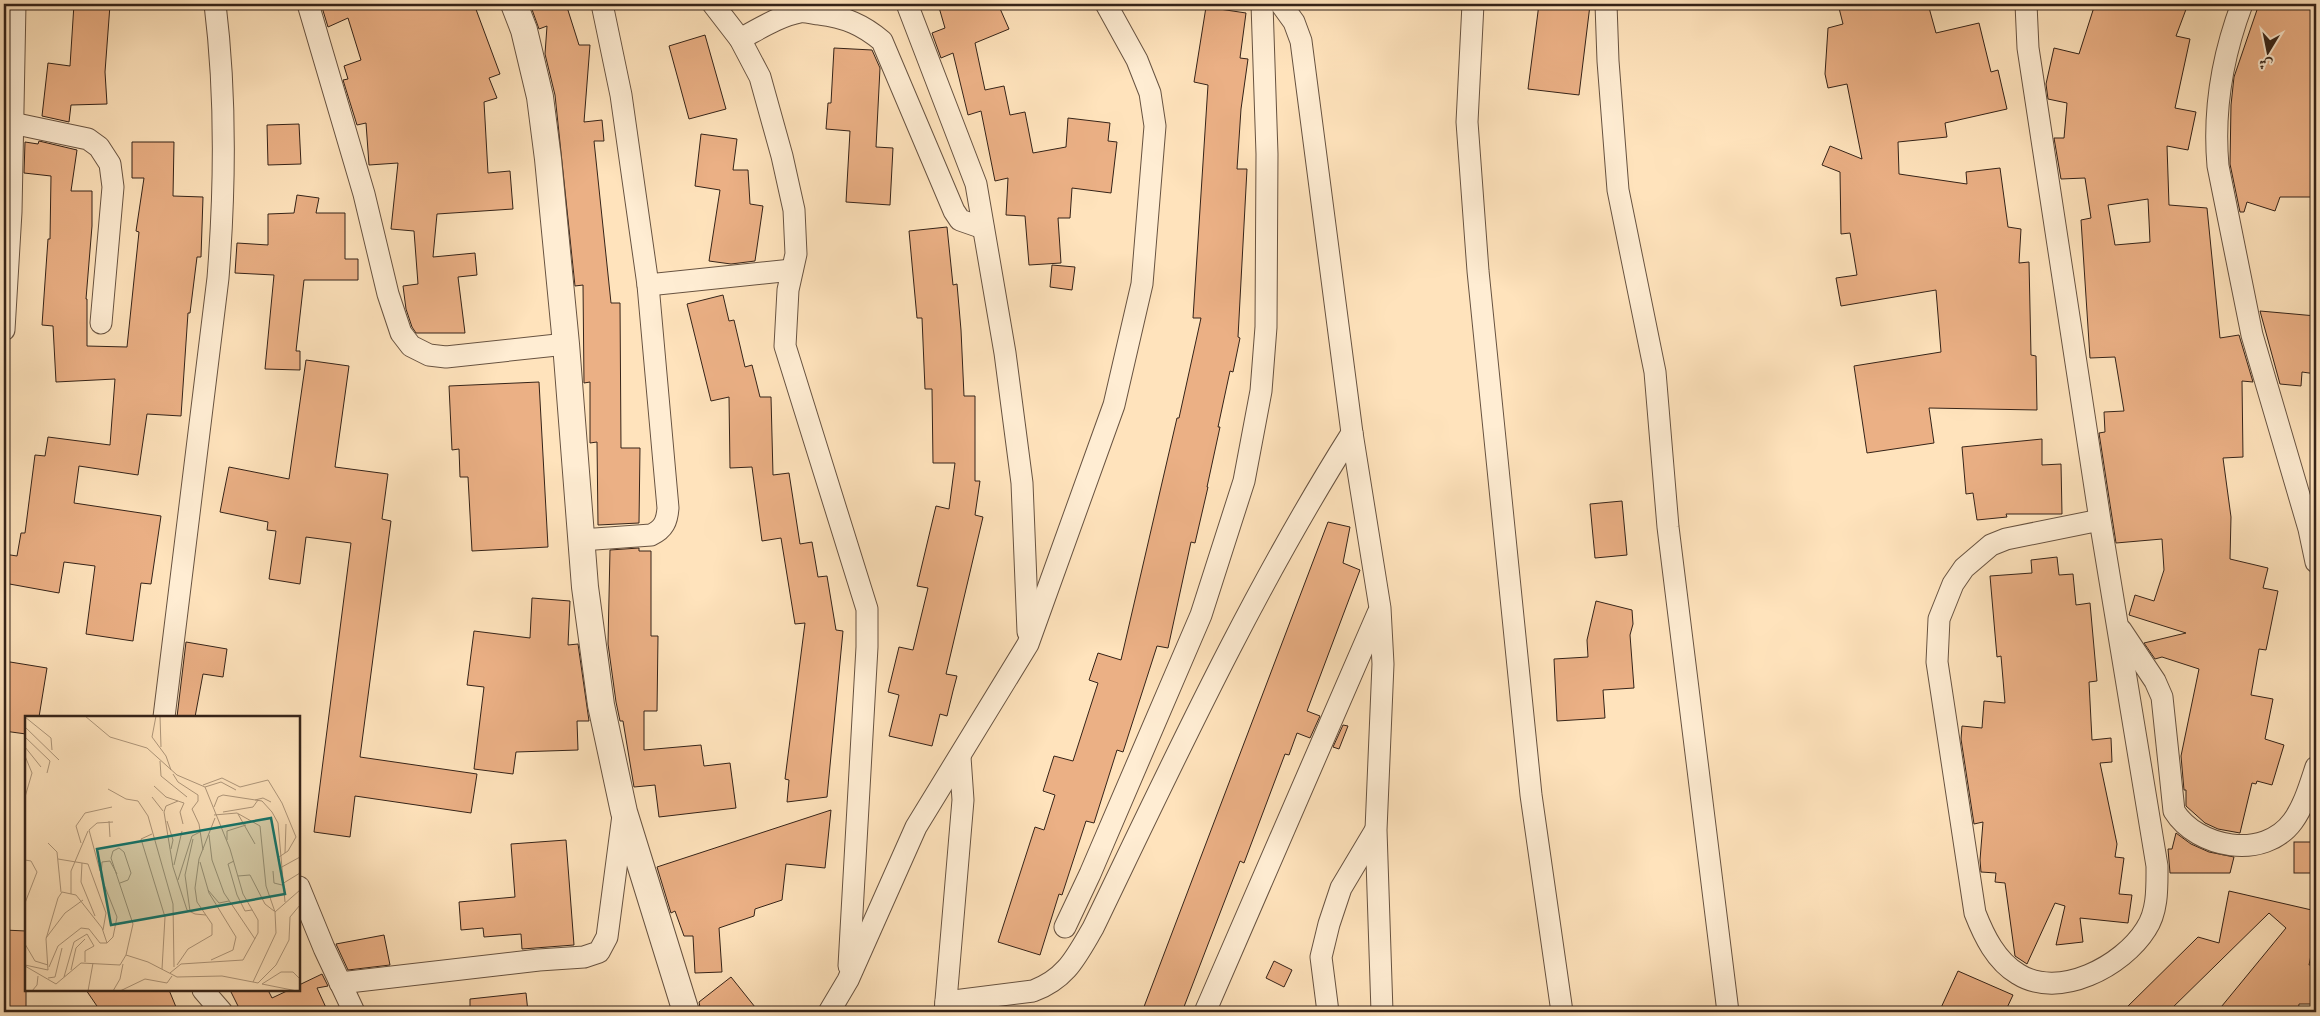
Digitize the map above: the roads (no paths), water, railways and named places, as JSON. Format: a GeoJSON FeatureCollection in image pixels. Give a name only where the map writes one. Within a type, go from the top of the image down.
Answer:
{"type":"FeatureCollection","features":[{"type":"Feature","properties":{"kind":"street"},"geometry":{"type":"LineString","coordinates":[[4,330],[11,212],[9,135],[15,4]]}},
{"type":"Feature","properties":{"kind":"street"},"geometry":{"type":"LineString","coordinates":[[164,716],[218,278],[223,216],[223,154],[218,28],[215,4]]}},
{"type":"Feature","properties":{"kind":"street"},"geometry":{"type":"LineString","coordinates":[[308,4],[364,194],[388,294],[400,333],[411,346],[429,355],[446,357],[566,344]]}},
{"type":"Feature","properties":{"kind":"street"},"geometry":{"type":"LineString","coordinates":[[514,4],[524,30],[540,97],[548,158],[566,344],[581,540],[600,705],[624,812],[686,1012]]}},
{"type":"Feature","properties":{"kind":"street"},"geometry":{"type":"LineString","coordinates":[[581,540],[651,535],[658,532],[667,521],[668,508],[648,285],[621,94],[602,4]]}},
{"type":"Feature","properties":{"kind":"street"},"geometry":{"type":"LineString","coordinates":[[713,4],[740,39],[760,77],[794,210],[796,254],[792,270],[785,325],[785,346],[867,608],[867,647],[848,980]]}},
{"type":"Feature","properties":{"kind":"street"},"geometry":{"type":"LineString","coordinates":[[907,4],[976,184],[1004,352],[1022,483],[1028,644]]}},
{"type":"Feature","properties":{"kind":"street"},"geometry":{"type":"LineString","coordinates":[[829,1012],[848,980],[916,828],[1028,644],[1114,405],[1142,284],[1155,126],[1150,93],[1140,69],[1106,4]]}},
{"type":"Feature","properties":{"kind":"street"},"geometry":{"type":"LineString","coordinates":[[1064,927],[1090,874],[1202,615],[1244,481],[1261,391],[1266,328],[1267,154],[1262,4]]}},
{"type":"Feature","properties":{"kind":"street"},"geometry":{"type":"LineString","coordinates":[[1281,4],[1294,22],[1301,41],[1352,433],[1380,608],[1383,664],[1376,830],[1382,1012]]}},
{"type":"Feature","properties":{"kind":"street"},"geometry":{"type":"LineString","coordinates":[[1473,4],[1466,122],[1478,271],[1531,795],[1562,1012]]}},
{"type":"Feature","properties":{"kind":"street"},"geometry":{"type":"LineString","coordinates":[[1606,4],[1608,62],[1618,190],[1655,372],[1668,527],[1728,1012]]}},
{"type":"Feature","properties":{"kind":"street"},"geometry":{"type":"LineString","coordinates":[[2026,4],[2028,48],[2100,520],[2157,866],[2154,908],[2147,928],[2126,952],[2104,969],[2067,982],[2028,980],[2008,966],[1986,941],[1976,913],[1936,662],[1940,619],[1953,584],[1964,568],[1991,545],[2006,539],[2100,520]]}},
{"type":"Feature","properties":{"kind":"street"},"geometry":{"type":"LineString","coordinates":[[2242,4],[2230,36],[2219,87],[2216,138],[2218,166],[2252,335],[2309,529],[2316,562]]}},
{"type":"Feature","properties":{"kind":"street"},"geometry":{"type":"LineString","coordinates":[[740,39],[777,20],[801,12],[835,16],[856,22],[868,30],[882,41],[954,211],[960,220],[983,228]]}},
{"type":"Feature","properties":{"kind":"street"},"geometry":{"type":"LineString","coordinates":[[9,135],[88,139],[99,147],[110,164],[113,187],[101,323]]}},
{"type":"Feature","properties":{"kind":"street"},"geometry":{"type":"LineString","coordinates":[[648,285],[792,270]]}},
{"type":"Feature","properties":{"kind":"street"},"geometry":{"type":"LineString","coordinates":[[960,757],[963,800],[946,1007],[1046,986],[1060,977],[1070,966],[1093,928],[1214,678],[1318,486],[1352,433]]}},
{"type":"Feature","properties":{"kind":"street"},"geometry":{"type":"LineString","coordinates":[[1205,1012],[1380,608]]}},
{"type":"Feature","properties":{"kind":"street"},"geometry":{"type":"LineString","coordinates":[[2117,623],[2155,681],[2162,696],[2174,810],[2181,822],[2195,834],[2212,841],[2230,845],[2246,846],[2270,839],[2284,831],[2293,821],[2316,767]]}},
{"type":"Feature","properties":{"kind":"street"},"geometry":{"type":"LineString","coordinates":[[340,983],[584,957],[599,952],[607,937],[624,812]]}},
{"type":"Feature","properties":{"kind":"street"},"geometry":{"type":"LineString","coordinates":[[1328,1012],[1321,957],[1329,924],[1341,888],[1376,830]]}},
{"type":"Feature","properties":{"kind":"street"},"geometry":{"type":"LineString","coordinates":[[300,889],[354,1012]]}},
{"type":"Feature","properties":{"kind":"street"},"geometry":{"type":"LineString","coordinates":[[204,991],[222,1012]]}}]}
